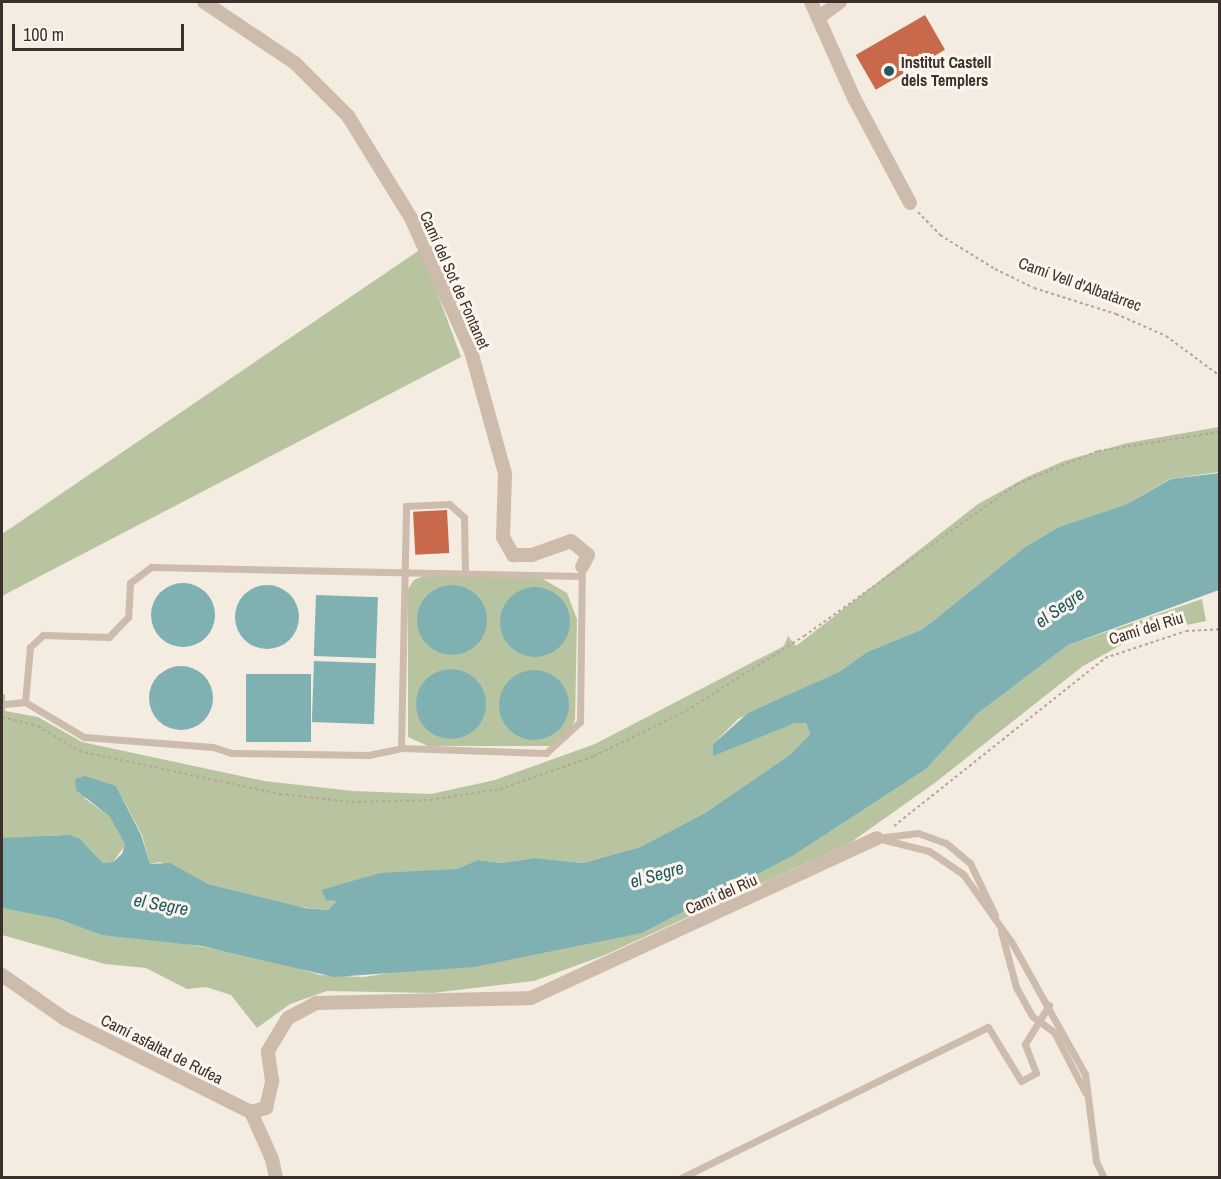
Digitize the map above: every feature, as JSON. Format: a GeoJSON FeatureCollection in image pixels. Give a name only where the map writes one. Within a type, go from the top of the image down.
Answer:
{"type":"FeatureCollection","features":[{"type":"Feature","properties":{"kind":"street","name":"Camí del Sot de Fontanet"},"geometry":{"type":"LineString","coordinates":[[204,2],[295,63],[348,116],[411,218],[471,351],[505,474],[503,537],[513,555],[532,555],[572,541],[588,555],[582,571]]}},
{"type":"Feature","properties":{"kind":"street"},"geometry":{"type":"LineString","coordinates":[[811,2],[863,116],[910,203]]}},
{"type":"Feature","properties":{"kind":"street"},"geometry":{"type":"LineString","coordinates":[[818,18],[840,2]]}},
{"type":"Feature","properties":{"kind":"street","name":"Camí del Riu"},"geometry":{"type":"LineString","coordinates":[[251,1112],[266,1108],[272,1081],[268,1051],[288,1018],[316,1002],[531,998],[877,838]]}},
{"type":"Feature","properties":{"kind":"street","name":"Camí asfaltat de Rufea"},"geometry":{"type":"LineString","coordinates":[[2,975],[66,1019],[251,1112]]}},
{"type":"Feature","properties":{"kind":"street"},"geometry":{"type":"LineString","coordinates":[[251,1112],[272,1159],[276,1178]]}},
{"type":"Feature","properties":{"kind":"lane"},"geometry":{"type":"LineString","coordinates":[[401,748],[406,506],[449,504],[464,518],[465,573]]}},
{"type":"Feature","properties":{"kind":"lane"},"geometry":{"type":"LineString","coordinates":[[5,704],[25,702],[84,736],[213,747],[231,753],[369,755],[401,748],[546,753],[580,722],[582,571],[465,573],[151,567],[130,583],[128,617],[109,637],[44,635],[30,647],[25,702]]}},
{"type":"Feature","properties":{"kind":"lane"},"geometry":{"type":"LineString","coordinates":[[877,838],[897,833],[918,833],[946,843],[970,863],[999,926],[1016,987],[1037,1020],[1054,1032],[1085,1092]]}},
{"type":"Feature","properties":{"kind":"lane"},"geometry":{"type":"LineString","coordinates":[[877,838],[929,850],[963,874],[999,926],[1049,1005],[1085,1074],[1085,1092],[1096,1161],[1104,1178]]}},
{"type":"Feature","properties":{"kind":"lane"},"geometry":{"type":"LineString","coordinates":[[681,1178],[988,1027],[1021,1081],[1036,1073],[1025,1044],[1037,1020],[1049,1005]]}},
{"type":"Feature","properties":{"kind":"path","name":"Camí Vell d'Albatàrrec"},"geometry":{"type":"LineString","coordinates":[[910,203],[940,235],[995,269],[1034,288],[1116,314],[1166,336],[1220,376]]}},
{"type":"Feature","properties":{"kind":"path"},"geometry":{"type":"LineString","coordinates":[[2,717],[38,726],[79,751],[280,794],[352,802],[430,800],[500,789],[594,756],[686,711],[804,636],[1017,483],[1098,451],[1220,432]]}},
{"type":"Feature","properties":{"kind":"path","name":"Camí del Riu"},"geometry":{"type":"LineString","coordinates":[[877,838],[1106,658],[1186,631],[1220,629]]}},
{"type":"Feature","properties":{"kind":"green space"},"geometry":{"type":"Polygon","coordinates":[[[421,249],[461,357],[2,596],[2,534],[421,249]]]}},
{"type":"Feature","properties":{"kind":"green space"},"geometry":{"type":"Polygon","coordinates":[[[1219,427],[1218,472],[1170,479],[1127,504],[1059,527],[1025,547],[923,629],[867,652],[839,672],[738,719],[713,744],[743,741],[795,723],[806,723],[810,734],[791,754],[705,813],[640,847],[583,863],[535,858],[501,863],[478,860],[456,869],[361,879],[322,890],[326,899],[338,901],[328,910],[292,906],[208,884],[160,862],[150,864],[142,835],[116,786],[84,798],[110,817],[126,844],[113,862],[103,863],[87,846],[58,835],[23,840],[2,838],[2,695],[5,694],[5,711],[38,717],[82,742],[264,781],[353,791],[431,794],[495,780],[595,744],[784,646],[788,636],[796,646],[978,504],[1027,477],[1064,461],[1127,443],[1219,427]]]}},
{"type":"Feature","properties":{"kind":"green space"},"geometry":{"type":"Polygon","coordinates":[[[424,576],[541,578],[567,593],[577,619],[575,719],[572,728],[552,746],[428,746],[408,737],[408,589],[414,580],[424,576]]]}},
{"type":"Feature","properties":{"kind":"green space"},"geometry":{"type":"Polygon","coordinates":[[[1202,599],[1206,621],[1139,635],[1083,666],[936,782],[850,843],[605,955],[534,981],[432,993],[327,991],[290,1004],[257,1028],[231,995],[206,987],[187,989],[146,968],[105,964],[2,935],[2,908],[58,919],[101,935],[146,937],[262,957],[320,975],[364,977],[642,933],[791,857],[926,769],[977,714],[1068,645],[1202,599]]]}},
{"type":"Feature","properties":{"kind":"water","name":"el Segre"},"geometry":{"type":"Polygon","coordinates":[[[1219,473],[1219,590],[1068,645],[977,714],[926,769],[791,857],[642,933],[474,967],[334,977],[202,946],[101,935],[58,919],[2,908],[2,838],[69,835],[80,839],[103,863],[113,862],[122,854],[125,844],[110,817],[76,790],[75,779],[85,776],[116,786],[141,835],[150,864],[170,863],[208,884],[305,908],[328,910],[337,901],[326,900],[321,890],[380,873],[456,869],[478,860],[501,863],[535,858],[583,863],[640,847],[705,813],[791,754],[810,734],[806,723],[795,723],[713,756],[713,744],[748,713],[839,672],[867,652],[923,629],[1025,547],[1059,527],[1127,504],[1171,479],[1219,473]]]}},
{"type":"Feature","properties":{"kind":"water"},"geometry":{"type":"Polygon","coordinates":[[[177,583],[189,583],[206,592],[213,603],[215,615],[213,627],[206,638],[189,647],[177,647],[165,642],[156,633],[151,621],[151,609],[156,597],[165,588],[177,583]]]}},
{"type":"Feature","properties":{"kind":"water"},"geometry":{"type":"Polygon","coordinates":[[[261,585],[273,585],[290,594],[297,605],[299,617],[297,629],[290,640],[273,649],[261,649],[249,644],[240,635],[235,623],[235,611],[240,599],[249,590],[261,585]]]}},
{"type":"Feature","properties":{"kind":"water"},"geometry":{"type":"Polygon","coordinates":[[[459,585],[472,591],[481,600],[485,606],[487,620],[485,634],[477,645],[466,653],[445,655],[427,645],[419,634],[417,613],[427,595],[438,587],[459,585]]]}},
{"type":"Feature","properties":{"kind":"water"},"geometry":{"type":"Polygon","coordinates":[[[542,587],[555,593],[564,602],[568,608],[570,622],[568,636],[560,647],[549,655],[528,657],[510,647],[502,636],[500,615],[510,597],[521,589],[542,587]]]}},
{"type":"Feature","properties":{"kind":"water"},"geometry":{"type":"Polygon","coordinates":[[[316,595],[378,597],[376,658],[314,656],[316,595]]]}},
{"type":"Feature","properties":{"kind":"water"},"geometry":{"type":"Polygon","coordinates":[[[314,661],[376,663],[374,724],[312,722],[314,661]]]}},
{"type":"Feature","properties":{"kind":"water"},"geometry":{"type":"Polygon","coordinates":[[[175,666],[187,666],[204,675],[211,686],[213,698],[211,710],[204,721],[187,730],[175,730],[163,725],[154,716],[149,704],[149,692],[154,680],[163,671],[175,666]]]}},
{"type":"Feature","properties":{"kind":"water"},"geometry":{"type":"Polygon","coordinates":[[[458,669],[471,675],[480,684],[484,690],[486,704],[484,718],[476,729],[465,737],[444,739],[426,729],[418,718],[416,697],[426,679],[437,671],[458,669]]]}},
{"type":"Feature","properties":{"kind":"water"},"geometry":{"type":"Polygon","coordinates":[[[541,670],[554,676],[563,685],[567,691],[569,705],[567,719],[559,730],[548,738],[527,740],[509,730],[501,719],[499,698],[509,680],[520,672],[541,670]]]}},
{"type":"Feature","properties":{"kind":"water"},"geometry":{"type":"Polygon","coordinates":[[[246,674],[311,674],[311,742],[246,742],[246,674]]]}},
{"type":"Feature","properties":{"kind":"building"},"geometry":{"type":"Polygon","coordinates":[[[925,15],[945,50],[876,90],[856,55],[925,15]]]}},
{"type":"Feature","properties":{"kind":"building"},"geometry":{"type":"Polygon","coordinates":[[[447,510],[449,553],[415,555],[413,512],[447,510]]]}},
{"type":"Feature","properties":{"kind":"place","name":"Institut Castell dels Templers"},"geometry":{"type":"Point","coordinates":[889,71]}}]}
